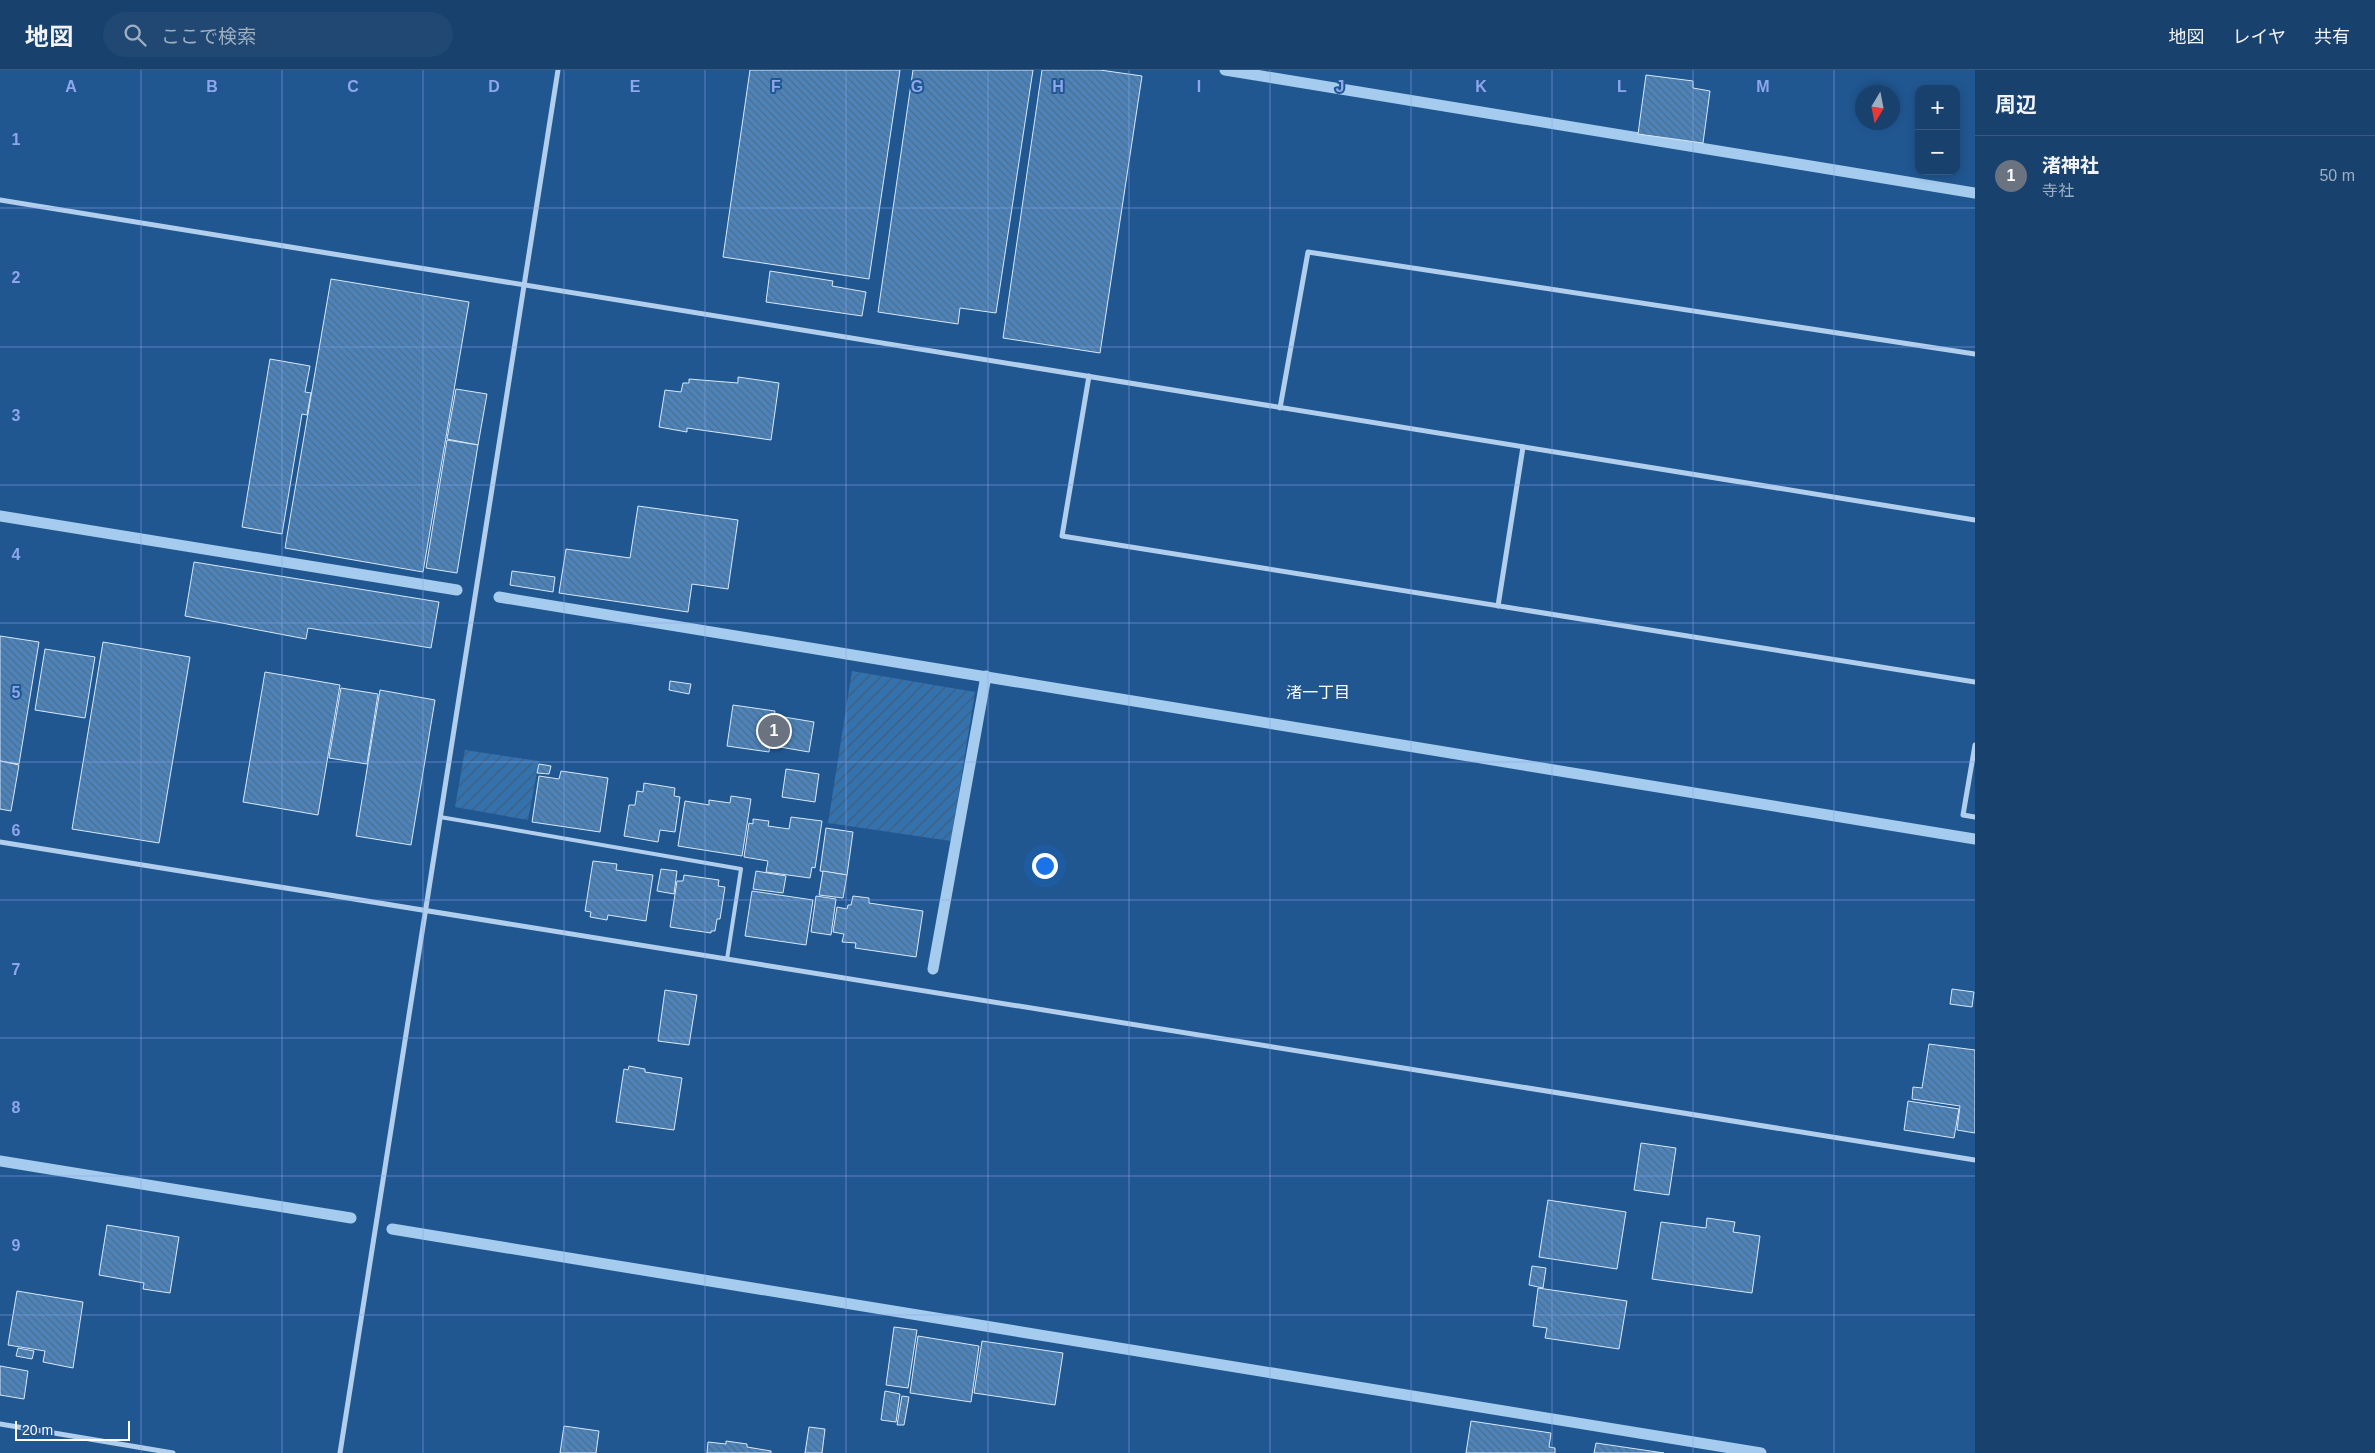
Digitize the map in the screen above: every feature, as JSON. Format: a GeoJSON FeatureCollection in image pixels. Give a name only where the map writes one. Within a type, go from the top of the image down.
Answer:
{"type":"FeatureCollection","features":[{"type":"Feature","properties":{"kind":"street"},"geometry":{"type":"LineString","coordinates":[[340,1453],[558,70]]}},
{"type":"Feature","properties":{"kind":"street"},"geometry":{"type":"LineString","coordinates":[[0,200],[1975,520]]}},
{"type":"Feature","properties":{"kind":"street"},"geometry":{"type":"LineString","coordinates":[[1280,408],[1308,252],[1975,354]]}},
{"type":"Feature","properties":{"kind":"street"},"geometry":{"type":"LineString","coordinates":[[1089,376],[1062,536],[1975,682]]}},
{"type":"Feature","properties":{"kind":"street"},"geometry":{"type":"LineString","coordinates":[[1498,606],[1522,447]]}},
{"type":"Feature","properties":{"kind":"street"},"geometry":{"type":"LineString","coordinates":[[1975,745],[1963,815],[1975,817]]}},
{"type":"Feature","properties":{"kind":"street"},"geometry":{"type":"LineString","coordinates":[[0,842],[1975,1160]]}},
{"type":"Feature","properties":{"kind":"street"},"geometry":{"type":"LineString","coordinates":[[0,1424],[173,1453]]}},
{"type":"Feature","properties":{"kind":"lane"},"geometry":{"type":"LineString","coordinates":[[440,817],[741,869],[726,959]]}},
{"type":"Feature","properties":{"kind":"shaded area"},"geometry":{"type":"Polygon","coordinates":[[[852,671],[975,692],[951,841],[828,823],[852,671]]]}},
{"type":"Feature","properties":{"kind":"shaded area"},"geometry":{"type":"Polygon","coordinates":[[[465,750],[539,761],[528,820],[455,807],[465,750]]]}},
{"type":"Feature","properties":{"kind":"building"},"geometry":{"type":"Polygon","coordinates":[[[750,70],[900,70],[869,279],[723,257],[750,70]]]}},
{"type":"Feature","properties":{"kind":"building"},"geometry":{"type":"Polygon","coordinates":[[[913,70],[1033,70],[996,313],[960,308],[958,324],[878,312],[913,70]]]}},
{"type":"Feature","properties":{"kind":"building"},"geometry":{"type":"Polygon","coordinates":[[[1042,70],[1100,70],[1142,76],[1100,353],[1003,338],[1042,70]]]}},
{"type":"Feature","properties":{"kind":"building"},"geometry":{"type":"Polygon","coordinates":[[[1646,75],[1693,81],[1693,88],[1710,91],[1703,143],[1638,134],[1646,75]]]}},
{"type":"Feature","properties":{"kind":"building"},"geometry":{"type":"Polygon","coordinates":[[[770,271],[833,281],[832,286],[866,292],[862,316],[766,302],[770,271]]]}},
{"type":"Feature","properties":{"kind":"building"},"geometry":{"type":"Polygon","coordinates":[[[331,279],[469,302],[423,572],[285,548],[331,279]]]}},
{"type":"Feature","properties":{"kind":"building"},"geometry":{"type":"Polygon","coordinates":[[[270,359],[310,366],[305,392],[311,393],[307,415],[302,414],[282,534],[242,527],[270,359]]]}},
{"type":"Feature","properties":{"kind":"building"},"geometry":{"type":"Polygon","coordinates":[[[738,377],[779,383],[771,440],[687,428],[687,432],[659,427],[665,390],[681,392],[683,383],[689,383],[689,379],[738,383],[738,377]]]}},
{"type":"Feature","properties":{"kind":"building"},"geometry":{"type":"Polygon","coordinates":[[[456,389],[487,394],[478,445],[447,439],[456,389]]]}},
{"type":"Feature","properties":{"kind":"building"},"geometry":{"type":"Polygon","coordinates":[[[447,440],[478,445],[457,573],[426,568],[447,440]]]}},
{"type":"Feature","properties":{"kind":"building"},"geometry":{"type":"Polygon","coordinates":[[[638,506],[738,520],[728,589],[692,584],[688,612],[559,593],[566,549],[630,558],[638,506]]]}},
{"type":"Feature","properties":{"kind":"building"},"geometry":{"type":"Polygon","coordinates":[[[194,562],[439,602],[431,648],[308,628],[306,639],[185,616],[194,562]]]}},
{"type":"Feature","properties":{"kind":"building"},"geometry":{"type":"Polygon","coordinates":[[[512,571],[555,577],[553,592],[510,585],[512,571]]]}},
{"type":"Feature","properties":{"kind":"building"},"geometry":{"type":"Polygon","coordinates":[[[0,636],[39,642],[19,764],[0,761],[0,636]]]}},
{"type":"Feature","properties":{"kind":"building"},"geometry":{"type":"Polygon","coordinates":[[[103,642],[190,657],[159,843],[72,829],[103,642]]]}},
{"type":"Feature","properties":{"kind":"building"},"geometry":{"type":"Polygon","coordinates":[[[45,649],[95,657],[85,718],[35,710],[45,649]]]}},
{"type":"Feature","properties":{"kind":"building"},"geometry":{"type":"Polygon","coordinates":[[[265,672],[340,685],[318,815],[243,802],[265,672]]]}},
{"type":"Feature","properties":{"kind":"building"},"geometry":{"type":"Polygon","coordinates":[[[670,681],[691,684],[689,694],[669,690],[670,681]]]}},
{"type":"Feature","properties":{"kind":"building"},"geometry":{"type":"Polygon","coordinates":[[[341,688],[378,694],[367,764],[329,758],[341,688]]]}},
{"type":"Feature","properties":{"kind":"building"},"geometry":{"type":"Polygon","coordinates":[[[380,690],[435,700],[411,845],[356,836],[380,690]]]}},
{"type":"Feature","properties":{"kind":"building"},"geometry":{"type":"Polygon","coordinates":[[[733,705],[775,711],[774,720],[784,721],[784,717],[814,722],[809,752],[780,747],[781,742],[770,741],[769,752],[727,746],[733,705]]]}},
{"type":"Feature","properties":{"kind":"building"},"geometry":{"type":"Polygon","coordinates":[[[0,761],[19,765],[11,811],[0,809],[0,761]]]}},
{"type":"Feature","properties":{"kind":"building"},"geometry":{"type":"Polygon","coordinates":[[[539,764],[551,766],[549,774],[537,773],[539,764]]]}},
{"type":"Feature","properties":{"kind":"building"},"geometry":{"type":"Polygon","coordinates":[[[786,769],[819,774],[815,802],[782,797],[786,769]]]}},
{"type":"Feature","properties":{"kind":"building"},"geometry":{"type":"Polygon","coordinates":[[[561,771],[608,778],[600,832],[532,822],[539,776],[559,779],[561,771]]]}},
{"type":"Feature","properties":{"kind":"building"},"geometry":{"type":"Polygon","coordinates":[[[644,783],[675,788],[674,796],[680,797],[675,832],[660,830],[658,842],[624,836],[629,805],[635,805],[637,791],[643,792],[644,783]]]}},
{"type":"Feature","properties":{"kind":"building"},"geometry":{"type":"Polygon","coordinates":[[[731,796],[751,799],[742,856],[678,846],[685,801],[709,805],[709,800],[730,803],[731,796]]]}},
{"type":"Feature","properties":{"kind":"building"},"geometry":{"type":"Polygon","coordinates":[[[791,817],[822,821],[815,868],[812,867],[810,878],[766,872],[768,861],[744,857],[749,823],[753,824],[753,819],[769,821],[768,826],[789,829],[791,817]]]}},
{"type":"Feature","properties":{"kind":"building"},"geometry":{"type":"Polygon","coordinates":[[[826,828],[853,832],[847,875],[820,871],[826,828]]]}},
{"type":"Feature","properties":{"kind":"building"},"geometry":{"type":"Polygon","coordinates":[[[593,861],[617,864],[616,870],[653,875],[646,921],[608,915],[607,920],[590,917],[591,912],[585,911],[593,861]]]}},
{"type":"Feature","properties":{"kind":"building"},"geometry":{"type":"Polygon","coordinates":[[[661,869],[677,871],[674,894],[657,891],[661,869]]]}},
{"type":"Feature","properties":{"kind":"building"},"geometry":{"type":"Polygon","coordinates":[[[756,871],[786,876],[783,893],[753,889],[756,871]]]}},
{"type":"Feature","properties":{"kind":"building"},"geometry":{"type":"Polygon","coordinates":[[[823,871],[847,875],[843,898],[819,895],[823,871]]]}},
{"type":"Feature","properties":{"kind":"building"},"geometry":{"type":"Polygon","coordinates":[[[684,875],[719,880],[718,886],[725,887],[720,919],[717,919],[715,931],[711,931],[711,933],[670,927],[677,881],[683,881],[684,875]]]}},
{"type":"Feature","properties":{"kind":"building"},"geometry":{"type":"Polygon","coordinates":[[[752,891],[813,900],[806,945],[745,936],[752,891]]]}},
{"type":"Feature","properties":{"kind":"building"},"geometry":{"type":"Polygon","coordinates":[[[816,896],[836,899],[831,935],[811,932],[816,896]]]}},
{"type":"Feature","properties":{"kind":"building"},"geometry":{"type":"Polygon","coordinates":[[[853,896],[869,898],[869,903],[923,911],[916,957],[855,948],[856,943],[842,942],[844,934],[833,932],[837,907],[847,909],[848,905],[851,905],[853,896]]]}},
{"type":"Feature","properties":{"kind":"building"},"geometry":{"type":"Polygon","coordinates":[[[1952,989],[1974,992],[1972,1007],[1950,1004],[1952,989]]]}},
{"type":"Feature","properties":{"kind":"building"},"geometry":{"type":"Polygon","coordinates":[[[665,990],[697,995],[689,1045],[658,1041],[665,990]]]}},
{"type":"Feature","properties":{"kind":"building"},"geometry":{"type":"Polygon","coordinates":[[[1929,1044],[1975,1050],[1975,1133],[1957,1130],[1960,1106],[1912,1099],[1913,1087],[1922,1088],[1929,1044]]]}},
{"type":"Feature","properties":{"kind":"building"},"geometry":{"type":"Polygon","coordinates":[[[629,1066],[645,1069],[645,1072],[682,1078],[674,1130],[616,1122],[624,1069],[628,1070],[629,1066]]]}},
{"type":"Feature","properties":{"kind":"building"},"geometry":{"type":"Polygon","coordinates":[[[1908,1101],[1959,1109],[1954,1138],[1904,1130],[1908,1101]]]}},
{"type":"Feature","properties":{"kind":"building"},"geometry":{"type":"Polygon","coordinates":[[[1641,1143],[1676,1148],[1669,1195],[1634,1190],[1641,1143]]]}},
{"type":"Feature","properties":{"kind":"building"},"geometry":{"type":"Polygon","coordinates":[[[1548,1200],[1626,1212],[1617,1269],[1539,1257],[1548,1200]]]}},
{"type":"Feature","properties":{"kind":"building"},"geometry":{"type":"Polygon","coordinates":[[[1707,1218],[1735,1222],[1733,1232],[1760,1236],[1752,1293],[1652,1279],[1661,1222],[1706,1228],[1707,1218]]]}},
{"type":"Feature","properties":{"kind":"building"},"geometry":{"type":"Polygon","coordinates":[[[107,1225],[179,1237],[170,1293],[143,1289],[144,1283],[99,1275],[107,1225]]]}},
{"type":"Feature","properties":{"kind":"building"},"geometry":{"type":"Polygon","coordinates":[[[1532,1266],[1546,1268],[1543,1288],[1529,1285],[1532,1266]]]}},
{"type":"Feature","properties":{"kind":"building"},"geometry":{"type":"Polygon","coordinates":[[[1538,1288],[1627,1301],[1619,1349],[1545,1338],[1547,1328],[1533,1326],[1538,1288]]]}},
{"type":"Feature","properties":{"kind":"building"},"geometry":{"type":"Polygon","coordinates":[[[17,1291],[83,1302],[73,1368],[43,1362],[45,1351],[8,1345],[17,1291]]]}},
{"type":"Feature","properties":{"kind":"building"},"geometry":{"type":"Polygon","coordinates":[[[894,1327],[917,1330],[908,1388],[886,1385],[894,1327]]]}},
{"type":"Feature","properties":{"kind":"building"},"geometry":{"type":"Polygon","coordinates":[[[918,1336],[979,1346],[971,1402],[910,1393],[918,1336]]]}},
{"type":"Feature","properties":{"kind":"building"},"geometry":{"type":"Polygon","coordinates":[[[982,1341],[1063,1353],[1055,1405],[974,1393],[982,1341]]]}},
{"type":"Feature","properties":{"kind":"building"},"geometry":{"type":"Polygon","coordinates":[[[18,1348],[34,1351],[32,1359],[16,1356],[18,1348]]]}},
{"type":"Feature","properties":{"kind":"building"},"geometry":{"type":"Polygon","coordinates":[[[0,1366],[28,1371],[24,1399],[0,1395],[0,1366]]]}},
{"type":"Feature","properties":{"kind":"building"},"geometry":{"type":"Polygon","coordinates":[[[885,1391],[900,1394],[896,1422],[881,1420],[885,1391]]]}},
{"type":"Feature","properties":{"kind":"building"},"geometry":{"type":"Polygon","coordinates":[[[902,1396],[909,1397],[904,1425],[897,1425],[902,1396]]]}},
{"type":"Feature","properties":{"kind":"building"},"geometry":{"type":"Polygon","coordinates":[[[1471,1421],[1551,1433],[1549,1447],[1555,1448],[1555,1453],[1466,1453],[1471,1421]]]}},
{"type":"Feature","properties":{"kind":"building"},"geometry":{"type":"Polygon","coordinates":[[[564,1426],[599,1431],[596,1453],[560,1453],[564,1426]]]}},
{"type":"Feature","properties":{"kind":"building"},"geometry":{"type":"Polygon","coordinates":[[[809,1427],[825,1429],[822,1453],[805,1453],[809,1427]]]}},
{"type":"Feature","properties":{"kind":"building"},"geometry":{"type":"Polygon","coordinates":[[[726,1441],[747,1444],[747,1447],[771,1451],[771,1453],[707,1453],[708,1442],[726,1444],[726,1441]]]}},
{"type":"Feature","properties":{"kind":"building"},"geometry":{"type":"Polygon","coordinates":[[[1596,1443],[1664,1453],[1594,1453],[1596,1443]]]}},
{"type":"Feature","properties":{"kind":"waterway"},"geometry":{"type":"LineString","coordinates":[[1225,70],[1975,193]]}},
{"type":"Feature","properties":{"kind":"waterway"},"geometry":{"type":"LineString","coordinates":[[0,516],[457,590]]}},
{"type":"Feature","properties":{"kind":"waterway"},"geometry":{"type":"LineString","coordinates":[[499,597],[1975,839]]}},
{"type":"Feature","properties":{"kind":"waterway"},"geometry":{"type":"LineString","coordinates":[[933,969],[986,676]]}},
{"type":"Feature","properties":{"kind":"waterway"},"geometry":{"type":"LineString","coordinates":[[0,1161],[351,1218]]}},
{"type":"Feature","properties":{"kind":"waterway"},"geometry":{"type":"LineString","coordinates":[[392,1229],[1761,1453]]}},
{"type":"Feature","properties":{"kind":"place","name":"渚神社"},"geometry":{"type":"Point","coordinates":[774,731]}},
{"type":"Feature","properties":{"kind":"district","name":"渚一丁目"},"geometry":{"type":"Point","coordinates":[1318,692]}}]}
